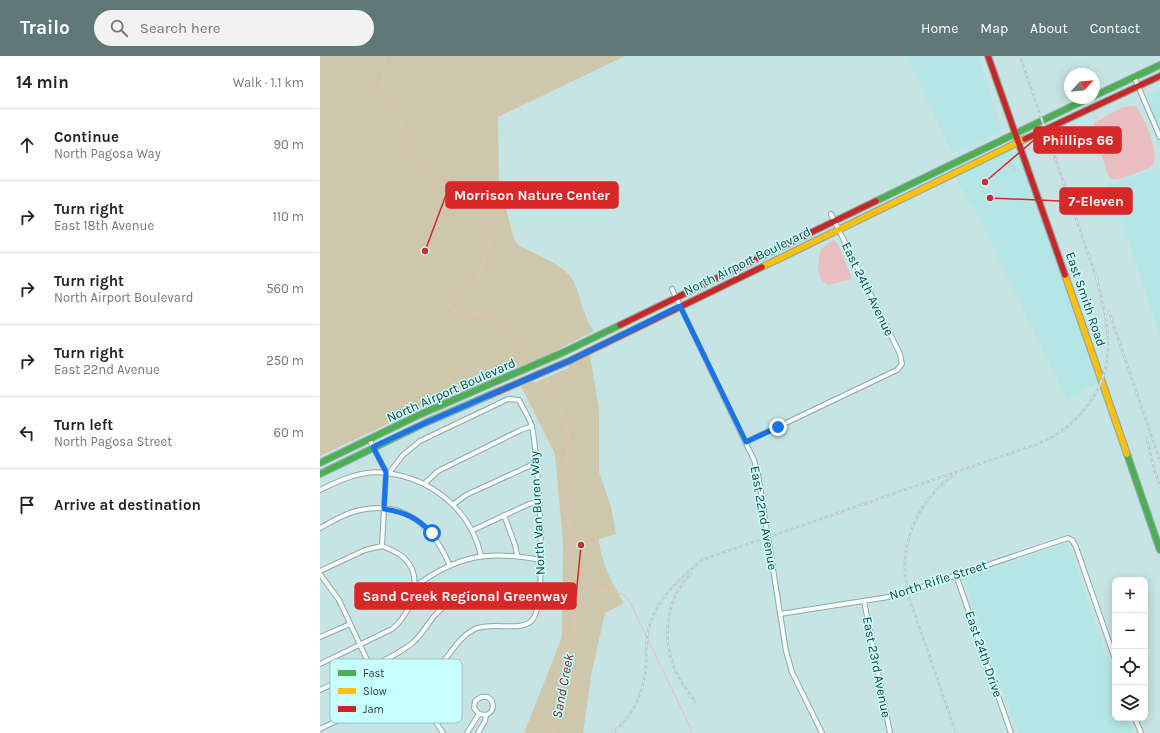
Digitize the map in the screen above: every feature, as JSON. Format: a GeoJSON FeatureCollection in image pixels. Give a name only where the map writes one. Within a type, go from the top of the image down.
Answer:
{"type":"FeatureCollection","features":[{"type":"Feature","properties":{"kind":"main road","name":"East Smith Road"},"geometry":{"type":"LineString","coordinates":[[988,56],[1160,550]]}},
{"type":"Feature","properties":{"kind":"main road"},"geometry":{"type":"LineString","coordinates":[[1100,93],[1160,65]]}},
{"type":"Feature","properties":{"kind":"main road","name":"North Airport Boulevard"},"geometry":{"type":"LineString","coordinates":[[320,474],[425,423],[569,361],[838,229],[1160,76]]}},
{"type":"Feature","properties":{"kind":"main road","name":"North Airport Boulevard"},"geometry":{"type":"LineString","coordinates":[[320,463],[421,414],[564,352],[1076,104]]}},
{"type":"Feature","properties":{"kind":"street"},"geometry":{"type":"LineString","coordinates":[[1134,77],[1160,137]]}},
{"type":"Feature","properties":{"kind":"street","name":"East 24th Avenue"},"geometry":{"type":"LineString","coordinates":[[746,442],[897,370],[902,364],[900,354],[831,214]]}},
{"type":"Feature","properties":{"kind":"street","name":"East 22nd Avenue"},"geometry":{"type":"LineString","coordinates":[[672,289],[746,442],[758,474],[786,651],[792,672],[822,733]]}},
{"type":"Feature","properties":{"kind":"street","name":"North Van Buren Way"},"geometry":{"type":"LineString","coordinates":[[387,473],[403,455],[420,441],[508,399],[519,400],[532,426],[536,463],[541,560],[540,593],[537,611],[529,624],[522,626],[486,625],[476,628],[459,641],[444,659]]}},
{"type":"Feature","properties":{"kind":"street"},"geometry":{"type":"LineString","coordinates":[[424,484],[438,471],[532,426]]}},
{"type":"Feature","properties":{"kind":"street"},"geometry":{"type":"LineString","coordinates":[[369,439],[387,473],[382,546]]}},
{"type":"Feature","properties":{"kind":"street"},"geometry":{"type":"LineString","coordinates":[[454,504],[466,495],[536,463]]}},
{"type":"Feature","properties":{"kind":"street"},"geometry":{"type":"LineString","coordinates":[[320,490],[343,479],[359,475],[387,473],[424,484],[440,493],[454,504],[473,530],[481,556]]}},
{"type":"Feature","properties":{"kind":"street"},"geometry":{"type":"LineString","coordinates":[[473,530],[529,504],[538,502]]}},
{"type":"Feature","properties":{"kind":"street"},"geometry":{"type":"LineString","coordinates":[[320,528],[354,511],[369,508],[403,512],[423,524],[432,533],[442,547],[449,564]]}},
{"type":"Feature","properties":{"kind":"street"},"geometry":{"type":"LineString","coordinates":[[504,515],[516,545],[517,555]]}},
{"type":"Feature","properties":{"kind":"street","name":"North Rifle Street"},"geometry":{"type":"LineString","coordinates":[[780,614],[864,601],[908,592],[1043,545],[1070,538],[1076,547],[1112,650]]}},
{"type":"Feature","properties":{"kind":"street"},"geometry":{"type":"LineString","coordinates":[[320,571],[365,550],[382,546],[404,558],[412,570],[414,587],[412,600],[401,622],[392,629],[320,664]]}},
{"type":"Feature","properties":{"kind":"street"},"geometry":{"type":"LineString","coordinates":[[414,587],[449,564],[481,556],[517,555],[541,560]]}},
{"type":"Feature","properties":{"kind":"street"},"geometry":{"type":"LineString","coordinates":[[320,574],[339,600],[367,659]]}},
{"type":"Feature","properties":{"kind":"street","name":"East 24th Drive"},"geometry":{"type":"LineString","coordinates":[[956,575],[1011,733]]}},
{"type":"Feature","properties":{"kind":"street"},"geometry":{"type":"LineString","coordinates":[[385,659],[412,644],[437,614],[449,604],[462,597],[482,591],[500,590],[540,593]]}},
{"type":"Feature","properties":{"kind":"street","name":"East 23rd Avenue"},"geometry":{"type":"LineString","coordinates":[[864,601],[890,733]]}},
{"type":"Feature","properties":{"kind":"street"},"geometry":{"type":"LineString","coordinates":[[320,637],[350,624]]}},
{"type":"Feature","properties":{"kind":"street"},"geometry":{"type":"LineString","coordinates":[[320,690],[330,685]]}},
{"type":"Feature","properties":{"kind":"street"},"geometry":{"type":"LineString","coordinates":[[485,696],[492,701],[493,707],[490,713],[486,715],[476,712],[474,705],[478,698],[485,696]]}},
{"type":"Feature","properties":{"kind":"street"},"geometry":{"type":"LineString","coordinates":[[467,733],[479,714]]}},
{"type":"Feature","properties":{"kind":"street"},"geometry":{"type":"LineString","coordinates":[[478,733],[485,721],[486,715]]}},
{"type":"Feature","properties":{"kind":"street"},"geometry":{"type":"LineString","coordinates":[[1136,721],[1141,733]]}},
{"type":"Feature","properties":{"kind":"street","name":"North Van Buren Way"},"geometry":{"type":"LineString","coordinates":[[320,729],[333,723]]}},
{"type":"Feature","properties":{"kind":"street"},"geometry":{"type":"LineString","coordinates":[[437,723],[443,733]]}},
{"type":"Feature","properties":{"kind":"shaded area"},"geometry":{"type":"Polygon","coordinates":[[[320,56],[625,56],[498,117],[499,183],[514,239],[518,245],[549,260],[570,276],[577,289],[587,319],[594,331],[545,356],[453,393],[320,456],[320,56]]]}},
{"type":"Feature","properties":{"kind":"shaded area"},"geometry":{"type":"Polygon","coordinates":[[[906,56],[977,56],[1002,131],[953,153],[906,56]]]}},
{"type":"Feature","properties":{"kind":"shaded area"},"geometry":{"type":"Polygon","coordinates":[[[1160,88],[1160,153],[1149,118],[1139,99],[1160,88]]]}},
{"type":"Feature","properties":{"kind":"shaded area"},"geometry":{"type":"Polygon","coordinates":[[[1136,106],[1143,118],[1153,144],[1155,159],[1153,165],[1147,169],[1124,178],[1111,179],[1108,175],[1094,132],[1094,123],[1121,108],[1136,106]]]}},
{"type":"Feature","properties":{"kind":"shaded area"},"geometry":{"type":"Polygon","coordinates":[[[1009,151],[1016,151],[1018,156],[1040,220],[1042,220],[1069,291],[1097,374],[1098,383],[1067,399],[973,206],[971,207],[955,176],[1009,151]]]}},
{"type":"Feature","properties":{"kind":"shaded area"},"geometry":{"type":"Polygon","coordinates":[[[1160,167],[1160,335],[1109,185],[1160,167]]]}},
{"type":"Feature","properties":{"kind":"shaded area"},"geometry":{"type":"Polygon","coordinates":[[[834,240],[839,246],[852,279],[829,285],[821,279],[818,264],[821,249],[834,240]]]}},
{"type":"Feature","properties":{"kind":"shaded area"},"geometry":{"type":"Polygon","coordinates":[[[590,355],[599,410],[599,472],[611,507],[616,534],[599,539],[600,547],[604,564],[624,603],[605,613],[591,676],[583,733],[524,733],[562,637],[563,543],[555,454],[521,386],[533,381],[534,383],[569,368],[569,365],[590,355]]]}},
{"type":"Feature","properties":{"kind":"shaded area"},"geometry":{"type":"Polygon","coordinates":[[[1067,543],[1112,672],[1112,721],[1129,721],[1133,733],[1018,733],[964,579],[1067,543]]]}},
{"type":"Feature","properties":{"kind":"waterway","name":"Sand Creek"},"geometry":{"type":"LineString","coordinates":[[385,56],[382,89],[402,125],[404,161],[423,169],[438,183],[478,197],[492,219],[489,249],[478,279],[460,291],[448,303],[449,307],[464,314],[481,313],[493,316],[514,334],[536,361]]}},
{"type":"Feature","properties":{"kind":"waterway"},"geometry":{"type":"LineString","coordinates":[[1092,110],[1098,120]]}},
{"type":"Feature","properties":{"kind":"waterway"},"geometry":{"type":"LineString","coordinates":[[1001,163],[1010,163],[1015,171]]}},
{"type":"Feature","properties":{"kind":"waterway","name":"Sand Creek"},"geometry":{"type":"LineString","coordinates":[[544,374],[553,391],[569,434],[563,497],[572,536],[575,633],[563,666],[564,682],[553,733]]}},
{"type":"Feature","properties":{"kind":"waterway"},"geometry":{"type":"LineString","coordinates":[[574,584],[622,594],[629,600],[693,733]]}},
{"type":"Feature","properties":{"kind":"railway"},"geometry":{"type":"LineString","coordinates":[[1020,56],[1097,280]]}},
{"type":"Feature","properties":{"kind":"railway"},"geometry":{"type":"LineString","coordinates":[[612,733],[626,719],[640,695],[645,676],[648,632],[655,611],[672,587],[702,560],[1037,444],[1052,437],[1078,416],[1089,404],[1097,390],[1104,375],[1107,358],[1107,324],[1096,275]]}},
{"type":"Feature","properties":{"kind":"railway"},"geometry":{"type":"LineString","coordinates":[[1109,312],[1160,461]]}},
{"type":"Feature","properties":{"kind":"railway"},"geometry":{"type":"LineString","coordinates":[[1147,438],[1152,462],[1160,486]]}},
{"type":"Feature","properties":{"kind":"railway"},"geometry":{"type":"LineString","coordinates":[[955,474],[942,485],[921,510],[908,539],[905,572],[907,588],[913,610],[956,733]]}},
{"type":"Feature","properties":{"kind":"railway"},"geometry":{"type":"LineString","coordinates":[[691,574],[676,594],[671,606],[668,644],[674,668],[695,702]]}},
{"type":"Feature","properties":{"kind":"traffic: fast"},"geometry":{"type":"LineString","coordinates":[[1100,93],[1160,65]]}},
{"type":"Feature","properties":{"kind":"traffic: fast"},"geometry":{"type":"LineString","coordinates":[[876,201],[1077,104]]}},
{"type":"Feature","properties":{"kind":"traffic: fast"},"geometry":{"type":"LineString","coordinates":[[320,463],[421,414],[564,352],[620,325]]}},
{"type":"Feature","properties":{"kind":"traffic: fast"},"geometry":{"type":"LineString","coordinates":[[320,474],[425,423],[490,395]]}},
{"type":"Feature","properties":{"kind":"traffic: fast"},"geometry":{"type":"LineString","coordinates":[[1127,454],[1160,550]]}},
{"type":"Feature","properties":{"kind":"traffic: slow"},"geometry":{"type":"LineString","coordinates":[[762,267],[1025,139]]}},
{"type":"Feature","properties":{"kind":"traffic: slow"},"geometry":{"type":"LineString","coordinates":[[1065,275],[1127,454]]}},
{"type":"Feature","properties":{"kind":"traffic: jam"},"geometry":{"type":"LineString","coordinates":[[988,56],[1065,275]]}},
{"type":"Feature","properties":{"kind":"traffic: jam"},"geometry":{"type":"LineString","coordinates":[[1025,139],[1160,76]]}},
{"type":"Feature","properties":{"kind":"traffic: jam"},"geometry":{"type":"LineString","coordinates":[[620,325],[876,201]]}},
{"type":"Feature","properties":{"kind":"traffic: jam"},"geometry":{"type":"LineString","coordinates":[[490,395],[569,361],[762,267]]}},
{"type":"Feature","properties":{"kind":"place","name":"Phillips 66"},"geometry":{"type":"Point","coordinates":[985,182]}},
{"type":"Feature","properties":{"kind":"place","name":"7-Eleven"},"geometry":{"type":"Point","coordinates":[990,198]}},
{"type":"Feature","properties":{"kind":"place","name":"Morrison Nature Center"},"geometry":{"type":"Point","coordinates":[425,251]}},
{"type":"Feature","properties":{"kind":"place","name":"Sand Creek Regional Greenway"},"geometry":{"type":"Point","coordinates":[581,545]}},
{"type":"Feature","properties":{"kind":"route"},"geometry":{"type":"LineString","coordinates":[[432,533],[423,524],[403,512],[384,509],[386,472],[373,447],[569,361],[680,306],[746,442],[778,427]]}}]}
